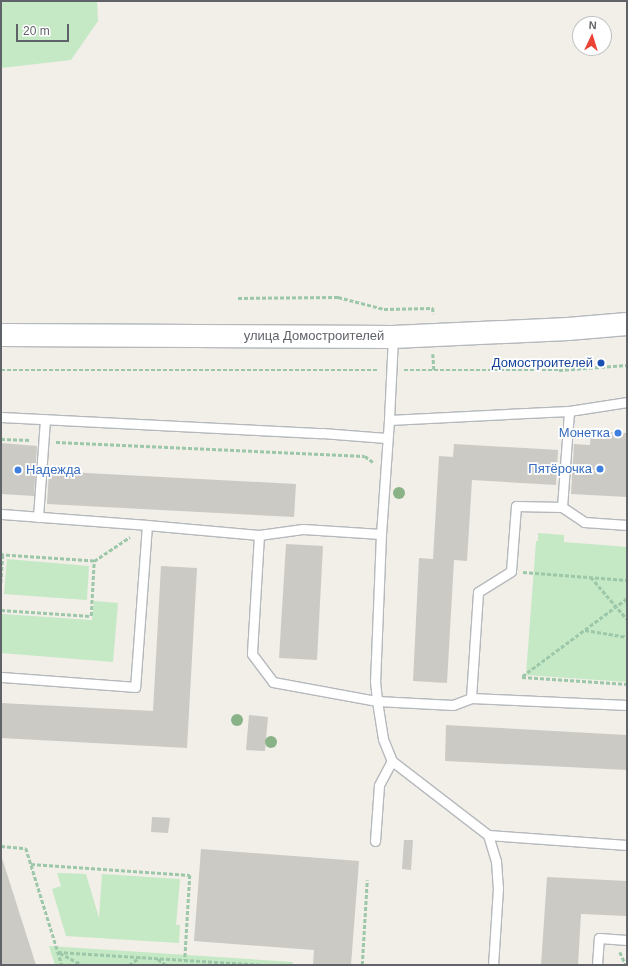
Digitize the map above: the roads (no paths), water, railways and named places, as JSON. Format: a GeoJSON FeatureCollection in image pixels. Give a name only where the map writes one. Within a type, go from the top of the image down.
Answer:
{"type":"FeatureCollection","features":[{"type":"Feature","properties":{"kind":"main road","name":"улица Домостроителей"},"geometry":{"type":"LineString","coordinates":[[1,335],[393,337],[568,329],[627,324]]}},
{"type":"Feature","properties":{"kind":"lane"},"geometry":{"type":"LineString","coordinates":[[393,337],[389,420],[384,470],[375,681],[382,739],[392,761],[488,834],[627,844]]}},
{"type":"Feature","properties":{"kind":"lane"},"geometry":{"type":"LineString","coordinates":[[389,420],[569,411],[627,402]]}},
{"type":"Feature","properties":{"kind":"lane"},"geometry":{"type":"LineString","coordinates":[[562,507],[569,411]]}},
{"type":"Feature","properties":{"kind":"lane"},"geometry":{"type":"LineString","coordinates":[[1,417],[322,433],[386,438]]}},
{"type":"Feature","properties":{"kind":"lane"},"geometry":{"type":"LineString","coordinates":[[38,517],[45,419]]}},
{"type":"Feature","properties":{"kind":"lane"},"geometry":{"type":"LineString","coordinates":[[471,698],[478,592],[511,571],[516,506],[562,507],[584,522],[627,525]]}},
{"type":"Feature","properties":{"kind":"lane"},"geometry":{"type":"LineString","coordinates":[[1,514],[259,534],[303,529],[381,534]]}},
{"type":"Feature","properties":{"kind":"lane"},"geometry":{"type":"LineString","coordinates":[[1,678],[135,687],[147,525]]}},
{"type":"Feature","properties":{"kind":"lane"},"geometry":{"type":"LineString","coordinates":[[259,534],[252,654],[273,682],[377,701],[453,705],[471,698],[627,705]]}},
{"type":"Feature","properties":{"kind":"lane"},"geometry":{"type":"LineString","coordinates":[[375,841],[379,785],[392,761]]}},
{"type":"Feature","properties":{"kind":"lane"},"geometry":{"type":"LineString","coordinates":[[488,834],[496,861],[498,888],[493,965]]}},
{"type":"Feature","properties":{"kind":"lane"},"geometry":{"type":"LineString","coordinates":[[597,965],[599,938],[627,940]]}},
{"type":"Feature","properties":{"kind":"place","name":"Домостроителей"},"geometry":{"type":"Point","coordinates":[601,363]}},
{"type":"Feature","properties":{"kind":"place","name":"Монетка"},"geometry":{"type":"Point","coordinates":[618,433]}},
{"type":"Feature","properties":{"kind":"place","name":"Пятёрочка"},"geometry":{"type":"Point","coordinates":[600,469]}},
{"type":"Feature","properties":{"kind":"place","name":"Надежда"},"geometry":{"type":"Point","coordinates":[18,470]}}]}
